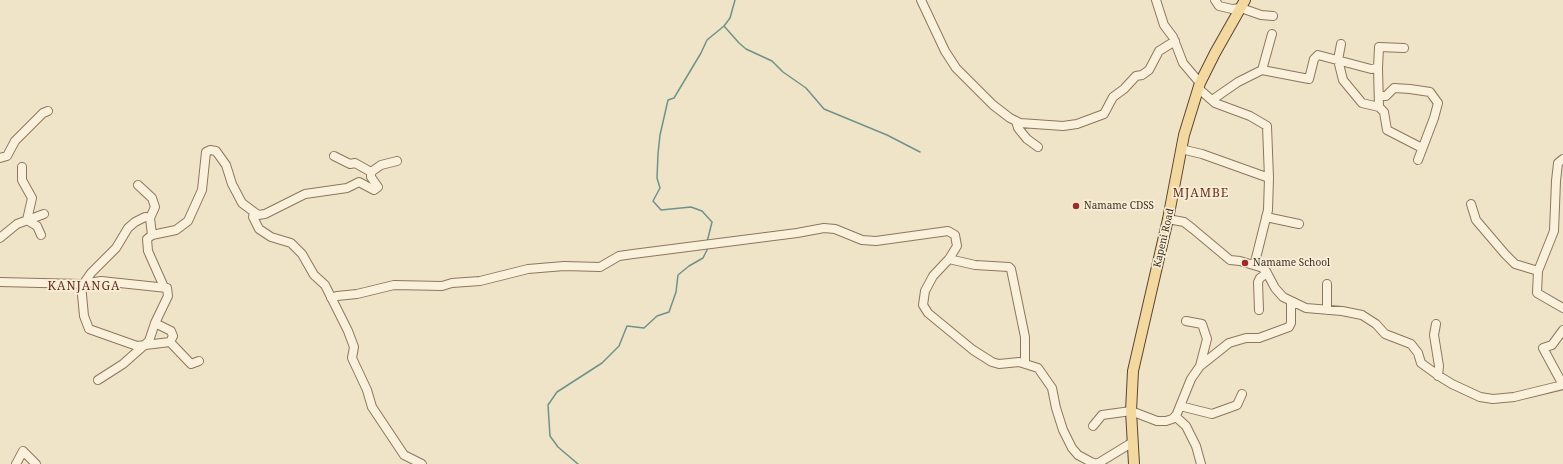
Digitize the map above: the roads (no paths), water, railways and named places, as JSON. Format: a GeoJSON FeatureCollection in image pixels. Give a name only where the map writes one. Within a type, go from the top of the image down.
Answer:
{"type":"FeatureCollection","features":[{"type":"Feature","properties":{"kind":"main road","name":"Kapeni Road"},"geometry":{"type":"LineString","coordinates":[[1134,464],[1131,411],[1135,357],[1168,219],[1181,149],[1199,86],[1215,52],[1243,4]]}},
{"type":"Feature","properties":{"kind":"street"},"geometry":{"type":"LineString","coordinates":[[921,0],[945,52],[956,68],[993,105],[1016,121],[1037,125],[1063,126],[1077,124],[1104,114],[1113,97],[1124,89],[1136,76],[1142,75],[1149,70],[1159,51],[1175,41]]}},
{"type":"Feature","properties":{"kind":"street"},"geometry":{"type":"LineString","coordinates":[[1156,0],[1166,28],[1175,41],[1183,62],[1199,86],[1212,100],[1250,116],[1267,126],[1269,178],[1266,217],[1255,261],[1267,273],[1282,297],[1291,303],[1311,310],[1327,310],[1358,314],[1376,324],[1384,334],[1411,344],[1418,353],[1421,363],[1438,376],[1472,394],[1493,399],[1514,397],[1563,385],[1543,348],[1552,345],[1563,330]]}},
{"type":"Feature","properties":{"kind":"street"},"geometry":{"type":"LineString","coordinates":[[1215,0],[1218,6],[1232,9],[1243,4],[1261,15],[1273,16]]}},
{"type":"Feature","properties":{"kind":"street"},"geometry":{"type":"LineString","coordinates":[[1262,70],[1272,34]]}},
{"type":"Feature","properties":{"kind":"street"},"geometry":{"type":"LineString","coordinates":[[1341,44],[1338,60],[1343,80],[1350,91],[1362,103],[1379,107],[1384,112],[1387,130],[1422,148]]}},
{"type":"Feature","properties":{"kind":"street"},"geometry":{"type":"LineString","coordinates":[[1379,107],[1379,47],[1404,48]]}},
{"type":"Feature","properties":{"kind":"street"},"geometry":{"type":"LineString","coordinates":[[1212,100],[1238,82],[1262,70],[1309,79],[1314,59],[1320,55],[1371,69],[1378,68]]}},
{"type":"Feature","properties":{"kind":"street"},"geometry":{"type":"LineString","coordinates":[[1379,96],[1386,96],[1394,88],[1430,92],[1438,103],[1418,160]]}},
{"type":"Feature","properties":{"kind":"street"},"geometry":{"type":"LineString","coordinates":[[0,158],[7,156],[15,141],[43,112],[48,111]]}},
{"type":"Feature","properties":{"kind":"street"},"geometry":{"type":"LineString","coordinates":[[1016,121],[1018,128],[1027,139],[1038,147]]}},
{"type":"Feature","properties":{"kind":"street"},"geometry":{"type":"LineString","coordinates":[[1181,149],[1202,154],[1269,178]]}},
{"type":"Feature","properties":{"kind":"street"},"geometry":{"type":"LineString","coordinates":[[98,380],[123,364],[149,341],[155,323],[168,296],[167,288],[164,287],[148,251],[147,238],[152,235],[176,230],[188,221],[202,190],[206,152],[210,150],[216,151],[226,165],[232,184],[242,203],[258,215],[265,214],[305,194],[347,188],[359,182],[374,190],[378,187],[371,177],[371,172]]}},
{"type":"Feature","properties":{"kind":"street"},"geometry":{"type":"LineString","coordinates":[[334,156],[350,164],[355,163],[371,172]]}},
{"type":"Feature","properties":{"kind":"street"},"geometry":{"type":"LineString","coordinates":[[1563,159],[1558,163],[1554,231],[1538,271],[1537,293],[1563,308]]}},
{"type":"Feature","properties":{"kind":"street"},"geometry":{"type":"LineString","coordinates":[[371,172],[381,165],[397,161]]}},
{"type":"Feature","properties":{"kind":"street"},"geometry":{"type":"LineString","coordinates":[[22,168],[22,180],[32,198],[27,220]]}},
{"type":"Feature","properties":{"kind":"street"},"geometry":{"type":"LineString","coordinates":[[138,185],[152,198],[154,202],[155,206],[150,218],[152,235]]}},
{"type":"Feature","properties":{"kind":"street"},"geometry":{"type":"LineString","coordinates":[[1471,204],[1476,220],[1515,264],[1538,271]]}},
{"type":"Feature","properties":{"kind":"street"},"geometry":{"type":"LineString","coordinates":[[254,213],[253,217],[259,229],[271,237],[291,242],[302,254],[314,275],[325,286],[348,332],[354,348],[352,358],[367,390],[372,407],[404,455],[422,464]]}},
{"type":"Feature","properties":{"kind":"street"},"geometry":{"type":"LineString","coordinates":[[0,238],[11,227],[44,214]]}},
{"type":"Feature","properties":{"kind":"street"},"geometry":{"type":"LineString","coordinates":[[150,218],[145,217],[135,222],[128,228],[112,252],[82,284],[84,316],[89,329],[131,345],[145,346],[170,342]]}},
{"type":"Feature","properties":{"kind":"street"},"geometry":{"type":"LineString","coordinates":[[1266,217],[1299,224]]}},
{"type":"Feature","properties":{"kind":"street"},"geometry":{"type":"LineString","coordinates":[[1168,219],[1184,222],[1230,260],[1240,261],[1260,267]]}},
{"type":"Feature","properties":{"kind":"street"},"geometry":{"type":"LineString","coordinates":[[27,220],[37,226],[41,235]]}},
{"type":"Feature","properties":{"kind":"street"},"geometry":{"type":"LineString","coordinates":[[331,298],[394,286],[442,286],[452,283],[480,282],[528,269],[564,266],[600,267],[619,256],[826,228],[835,229],[862,240],[876,241],[948,232],[955,235],[958,242],[954,252],[928,284],[923,301],[926,311],[973,350],[992,362],[999,364],[1019,362],[1038,368],[1052,388],[1057,415],[1066,438],[1075,452],[1097,464],[1133,442]]}},
{"type":"Feature","properties":{"kind":"street"},"geometry":{"type":"LineString","coordinates":[[949,259],[975,265],[1008,267],[1012,269],[1025,337],[1025,363]]}},
{"type":"Feature","properties":{"kind":"street"},"geometry":{"type":"LineString","coordinates":[[1259,310],[1258,282],[1267,273]]}},
{"type":"Feature","properties":{"kind":"street"},"geometry":{"type":"LineString","coordinates":[[0,282],[82,284],[101,281],[164,287]]}},
{"type":"Feature","properties":{"kind":"street"},"geometry":{"type":"LineString","coordinates":[[1327,310],[1328,284]]}},
{"type":"Feature","properties":{"kind":"street"},"geometry":{"type":"LineString","coordinates":[[1094,426],[1102,415],[1131,411],[1156,421],[1166,421],[1176,416],[1191,379],[1200,366],[1229,343],[1246,338],[1259,338],[1289,327],[1291,323],[1291,303]]}},
{"type":"Feature","properties":{"kind":"street"},"geometry":{"type":"LineString","coordinates":[[1186,321],[1202,324],[1207,339],[1200,366]]}},
{"type":"Feature","properties":{"kind":"street"},"geometry":{"type":"LineString","coordinates":[[155,323],[171,331],[173,336],[170,342]]}},
{"type":"Feature","properties":{"kind":"street"},"geometry":{"type":"LineString","coordinates":[[1436,324],[1434,336],[1439,366],[1438,376]]}},
{"type":"Feature","properties":{"kind":"street"},"geometry":{"type":"LineString","coordinates":[[170,342],[191,364],[199,362]]}},
{"type":"Feature","properties":{"kind":"street"},"geometry":{"type":"LineString","coordinates":[[1180,406],[1212,414],[1237,405],[1242,394]]}},
{"type":"Feature","properties":{"kind":"street"},"geometry":{"type":"LineString","coordinates":[[1176,416],[1186,426],[1196,446],[1201,464]]}},
{"type":"Feature","properties":{"kind":"street"},"geometry":{"type":"LineString","coordinates":[[16,464],[23,451],[36,464]]}},
{"type":"Feature","properties":{"kind":"waterway"},"geometry":{"type":"LineString","coordinates":[[735,0],[730,18],[724,26],[746,49],[772,61],[783,72],[806,88],[824,109],[887,135],[920,152]]}},
{"type":"Feature","properties":{"kind":"waterway"},"geometry":{"type":"LineString","coordinates":[[707,242],[712,222],[702,211],[691,207],[661,210],[653,201],[660,188],[657,178],[658,154],[660,135],[668,100],[674,98],[701,53],[707,40],[724,26]]}},
{"type":"Feature","properties":{"kind":"waterway"},"geometry":{"type":"LineString","coordinates":[[578,464],[558,447],[550,436],[548,405],[557,392],[602,363],[619,346],[627,326],[644,328],[657,316],[669,312],[676,292],[678,275],[689,266],[703,258],[708,248]]}},
{"type":"Feature","properties":{"kind":"place","name":"Namame CDSS"},"geometry":{"type":"Point","coordinates":[1076,206]}},
{"type":"Feature","properties":{"kind":"place","name":"Namame School"},"geometry":{"type":"Point","coordinates":[1245,263]}},
{"type":"Feature","properties":{"kind":"district","name":"MJAMBE"},"geometry":{"type":"Point","coordinates":[1201,194]}},
{"type":"Feature","properties":{"kind":"district","name":"KANJANGA"},"geometry":{"type":"Point","coordinates":[84,287]}}]}
